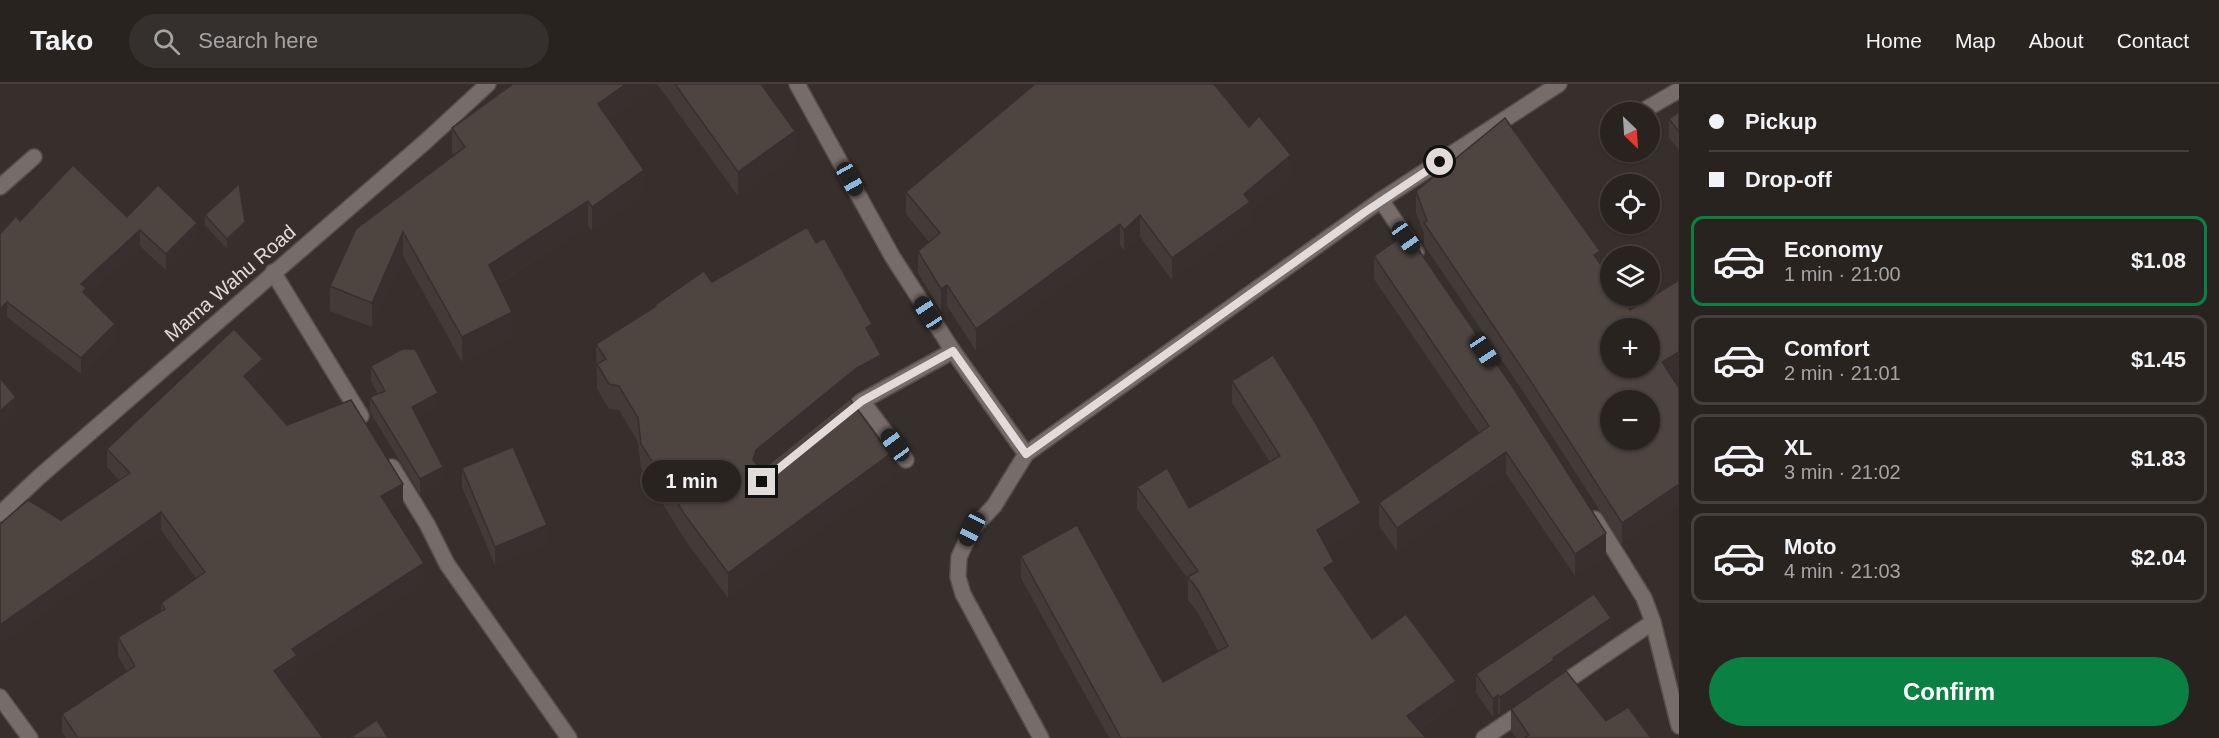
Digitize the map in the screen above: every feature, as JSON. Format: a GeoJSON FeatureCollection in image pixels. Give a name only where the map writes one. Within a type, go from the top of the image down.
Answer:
{"type":"FeatureCollection","features":[{"type":"Feature","properties":{"kind":"street","name":"Mama Wahu Road"},"geometry":{"type":"LineString","coordinates":[[0,514],[39,477],[425,142],[488,84]]}},
{"type":"Feature","properties":{"kind":"street"},"geometry":{"type":"LineString","coordinates":[[797,84],[892,256],[953,351],[1026,454]]}},
{"type":"Feature","properties":{"kind":"street"},"geometry":{"type":"LineString","coordinates":[[1041,738],[963,594],[958,577],[959,557],[972,529],[994,506],[1026,454],[1381,201],[1559,84]]}},
{"type":"Feature","properties":{"kind":"street"},"geometry":{"type":"LineString","coordinates":[[1658,102],[1679,90]]}},
{"type":"Feature","properties":{"kind":"street"},"geometry":{"type":"LineString","coordinates":[[0,187],[34,157]]}},
{"type":"Feature","properties":{"kind":"street"},"geometry":{"type":"LineString","coordinates":[[1381,201],[1421,260]]}},
{"type":"Feature","properties":{"kind":"street"},"geometry":{"type":"LineString","coordinates":[[273,272],[371,433]]}},
{"type":"Feature","properties":{"kind":"street"},"geometry":{"type":"LineString","coordinates":[[826,430],[862,401],[953,351]]}},
{"type":"Feature","properties":{"kind":"street"},"geometry":{"type":"LineString","coordinates":[[862,401],[906,460]]}},
{"type":"Feature","properties":{"kind":"street"},"geometry":{"type":"LineString","coordinates":[[384,453],[427,524],[447,564],[569,738]]}},
{"type":"Feature","properties":{"kind":"street"},"geometry":{"type":"LineString","coordinates":[[1585,502],[1644,598],[1653,622],[1679,726]]}},
{"type":"Feature","properties":{"kind":"street"},"geometry":{"type":"LineString","coordinates":[[1485,738],[1653,622]]}},
{"type":"Feature","properties":{"kind":"street"},"geometry":{"type":"LineString","coordinates":[[0,697],[30,738]]}},
{"type":"Feature","properties":{"kind":"building"},"geometry":{"type":"Polygon","coordinates":[[[513,84],[626,84],[598,104],[644,170],[592,207],[588,201],[489,265],[512,312],[462,337],[403,232],[372,303],[330,286],[356,229],[465,147],[452,128],[513,84]]]}},
{"type":"Feature","properties":{"kind":"building"},"geometry":{"type":"Polygon","coordinates":[[[675,84],[761,84],[795,131],[738,172],[675,84]]]}},
{"type":"Feature","properties":{"kind":"building"},"geometry":{"type":"Polygon","coordinates":[[[1035,84],[1214,84],[1249,127],[1259,116],[1291,155],[1244,194],[1250,202],[1172,258],[1140,215],[1124,230],[1120,224],[976,329],[947,285],[941,289],[918,251],[940,233],[906,192],[1035,84]]]}},
{"type":"Feature","properties":{"kind":"building"},"geometry":{"type":"Polygon","coordinates":[[[1679,112],[1679,132],[1669,119],[1679,112]]]}},
{"type":"Feature","properties":{"kind":"building"},"geometry":{"type":"Polygon","coordinates":[[[1505,118],[1600,251],[1594,255],[1600,264],[1600,306],[1627,306],[1630,310],[1637,306],[1660,306],[1660,292],[1679,280],[1679,352],[1662,362],[1679,388],[1679,484],[1622,523],[1530,380],[1424,223],[1427,221],[1416,191],[1505,118]]]}},
{"type":"Feature","properties":{"kind":"building"},"geometry":{"type":"Polygon","coordinates":[[[73,165],[127,217],[158,185],[197,223],[166,254],[140,230],[81,284],[86,288],[83,292],[115,324],[81,358],[7,302],[0,309],[0,234],[16,216],[20,221],[73,165]]]}},
{"type":"Feature","properties":{"kind":"building"},"geometry":{"type":"Polygon","coordinates":[[[239,184],[245,222],[227,239],[205,215],[239,184]]]}},
{"type":"Feature","properties":{"kind":"building"},"geometry":{"type":"Polygon","coordinates":[[[807,227],[816,243],[824,238],[872,324],[866,328],[881,355],[857,368],[756,450],[753,460],[758,466],[768,465],[850,399],[890,454],[728,573],[685,515],[641,444],[638,418],[619,386],[609,384],[597,364],[606,359],[596,344],[656,306],[704,271],[712,282],[807,227]]]}},
{"type":"Feature","properties":{"kind":"building"},"geometry":{"type":"Polygon","coordinates":[[[1407,233],[1514,389],[1606,533],[1575,554],[1506,452],[1397,528],[1379,503],[1489,426],[1374,256],[1407,233]]]}},
{"type":"Feature","properties":{"kind":"building"},"geometry":{"type":"Polygon","coordinates":[[[234,329],[263,359],[244,376],[287,425],[351,400],[403,484],[381,496],[424,563],[292,649],[297,655],[274,671],[323,738],[78,738],[62,714],[135,666],[118,637],[165,609],[161,603],[205,572],[161,512],[0,625],[0,524],[28,500],[61,520],[130,473],[107,449],[234,329]]]}},
{"type":"Feature","properties":{"kind":"building"},"geometry":{"type":"Polygon","coordinates":[[[402,349],[415,349],[438,393],[412,407],[443,467],[420,479],[370,397],[385,391],[371,366],[402,349]]]}},
{"type":"Feature","properties":{"kind":"building"},"geometry":{"type":"Polygon","coordinates":[[[1273,355],[1312,417],[1361,503],[1317,530],[1334,562],[1324,568],[1372,639],[1406,614],[1456,681],[1407,716],[1426,738],[1121,738],[1021,556],[1077,525],[1163,682],[1228,646],[1198,590],[1188,577],[1198,571],[1137,487],[1167,468],[1189,508],[1280,456],[1232,381],[1273,355]]]}},
{"type":"Feature","properties":{"kind":"building"},"geometry":{"type":"Polygon","coordinates":[[[0,378],[16,397],[0,411],[0,378]]]}},
{"type":"Feature","properties":{"kind":"building"},"geometry":{"type":"Polygon","coordinates":[[[513,447],[547,525],[495,547],[462,468],[513,447]]]}},
{"type":"Feature","properties":{"kind":"building"},"geometry":{"type":"Polygon","coordinates":[[[1594,594],[1611,618],[1553,658],[1554,660],[1500,697],[1498,695],[1493,699],[1476,674],[1594,594]]]}},
{"type":"Feature","properties":{"kind":"building"},"geometry":{"type":"Polygon","coordinates":[[[1566,671],[1606,721],[1628,707],[1651,738],[1525,738],[1529,735],[1511,709],[1566,671]]]}},
{"type":"Feature","properties":{"kind":"building"},"geometry":{"type":"Polygon","coordinates":[[[377,720],[388,738],[350,738],[377,720]]]}},
{"type":"Feature","properties":{"kind":"route"},"geometry":{"type":"LineString","coordinates":[[762,482],[862,401],[953,351],[1026,454],[1365,212],[1440,162]]}}]}
